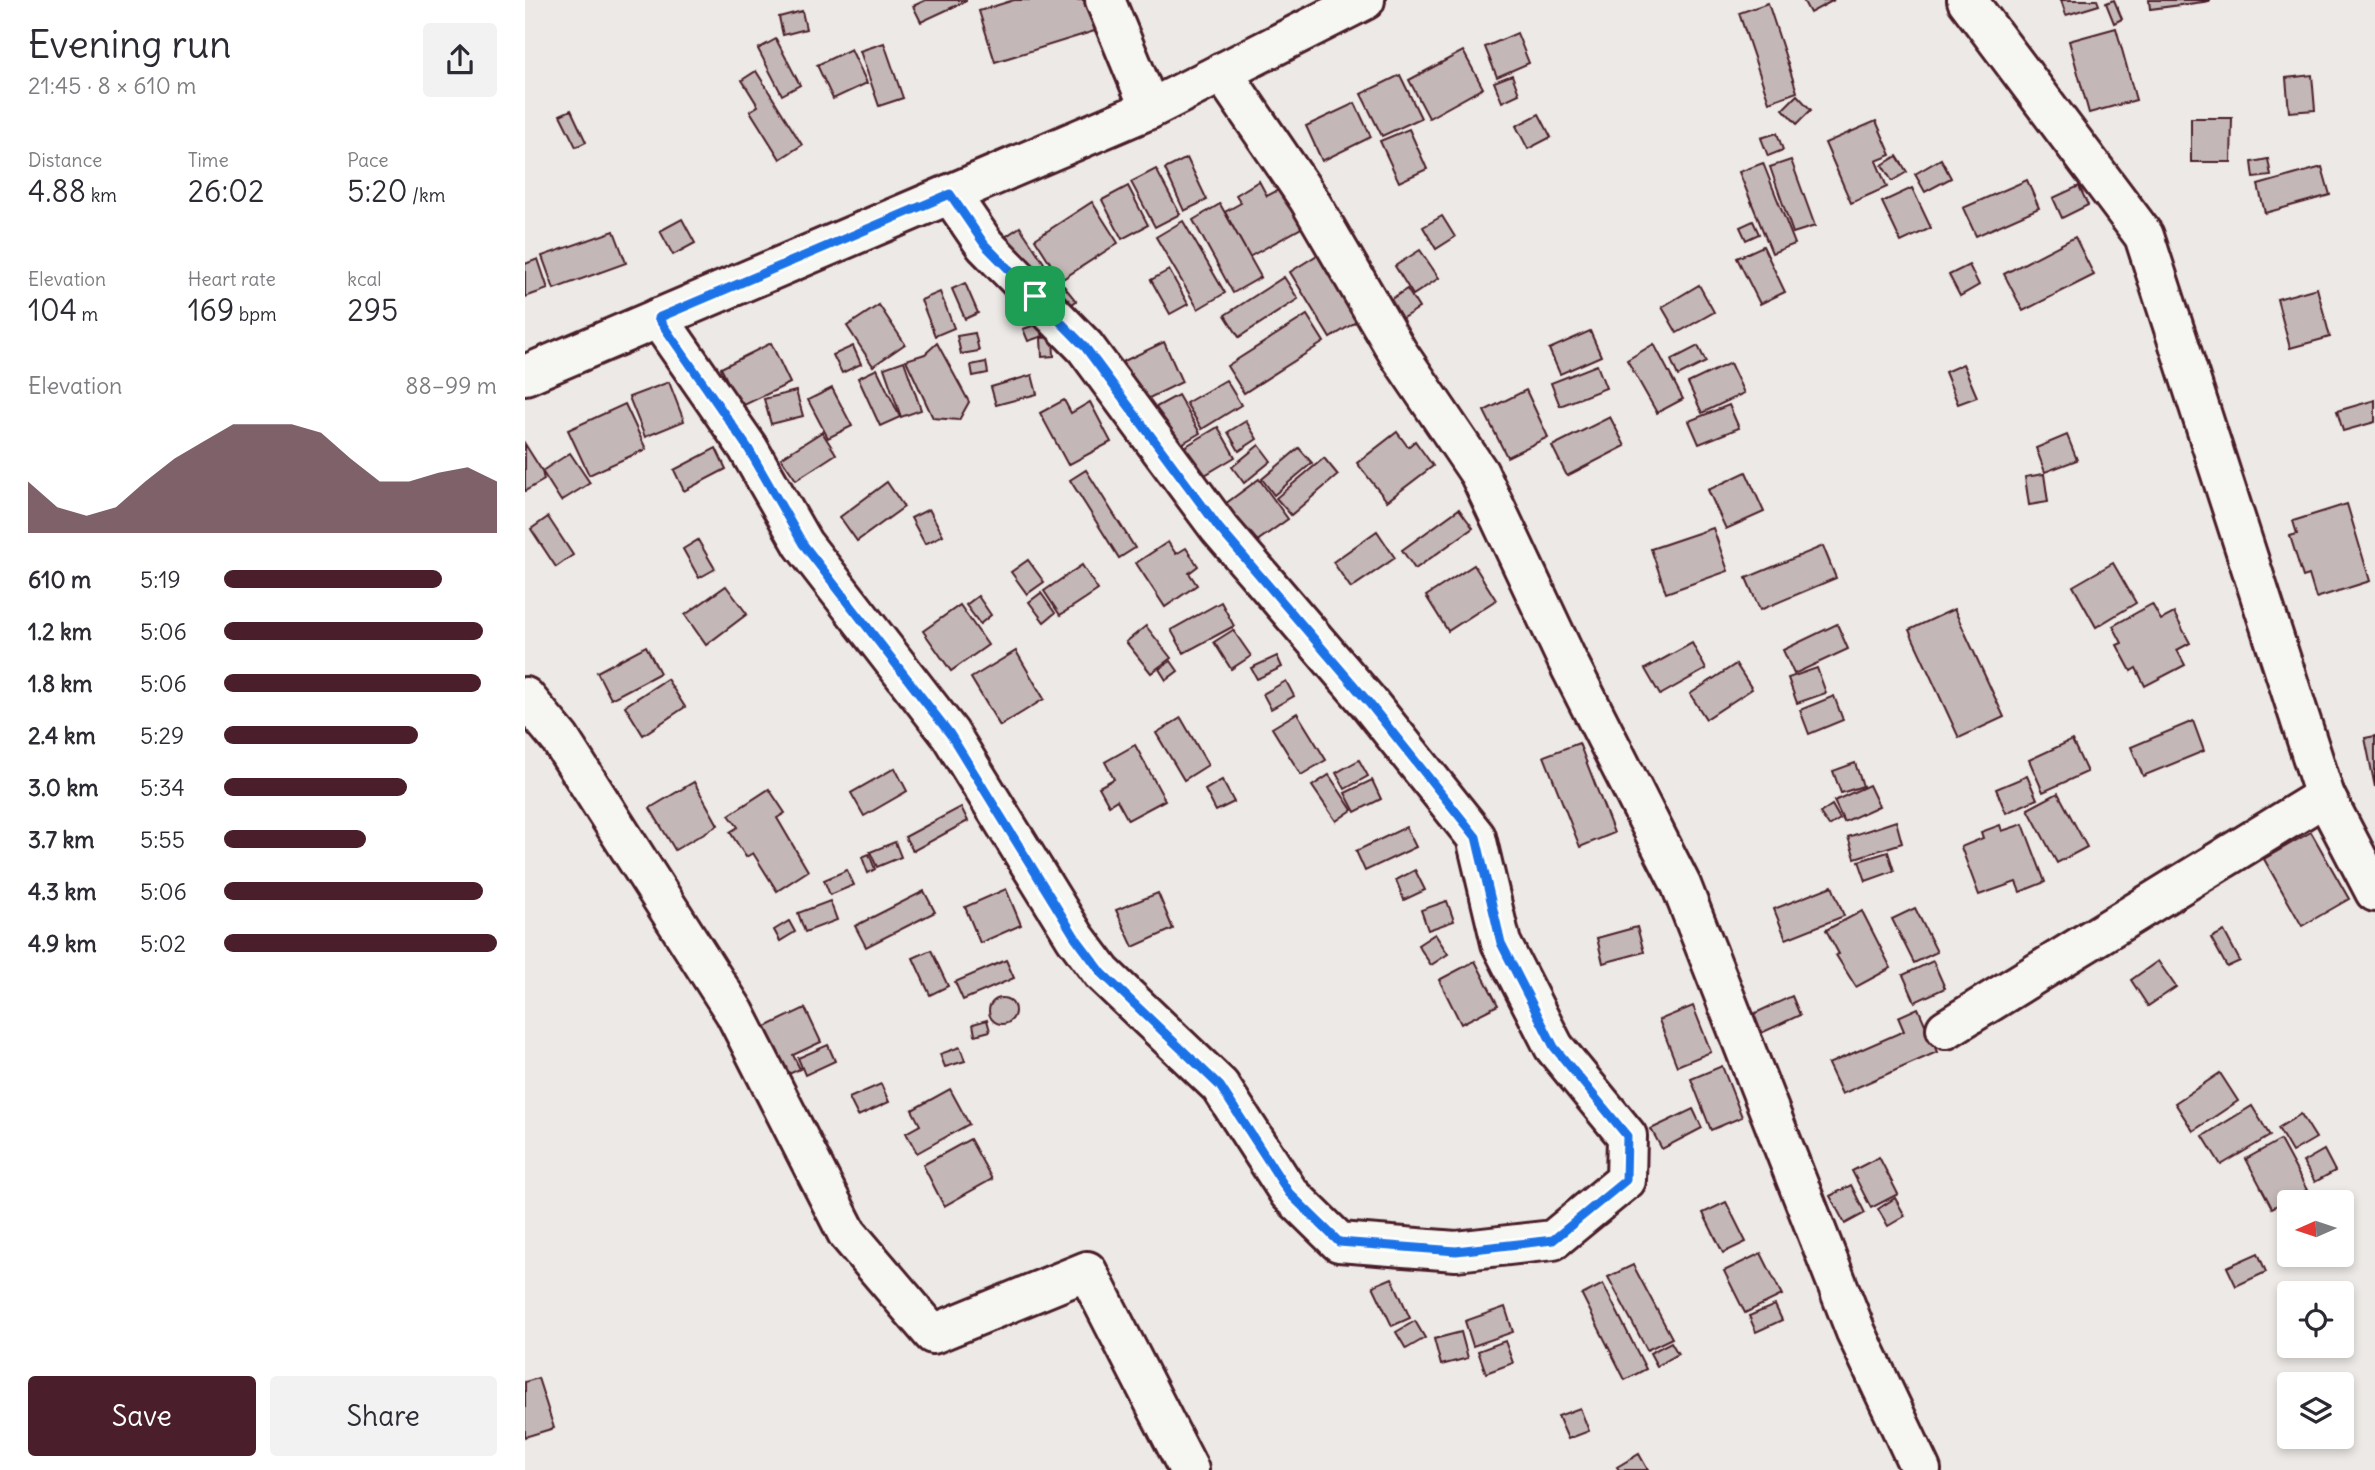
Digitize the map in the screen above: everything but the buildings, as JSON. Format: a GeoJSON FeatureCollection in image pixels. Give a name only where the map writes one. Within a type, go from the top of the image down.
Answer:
{"type":"FeatureCollection","features":[{"type":"Feature","properties":{"kind":"street"},"geometry":{"type":"LineString","coordinates":[[1105,0],[1150,109]]}},
{"type":"Feature","properties":{"kind":"street"},"geometry":{"type":"LineString","coordinates":[[525,375],[1150,109],[1365,0]]}},
{"type":"Feature","properties":{"kind":"street"},"geometry":{"type":"LineString","coordinates":[[1967,0],[2144,236],[2325,796],[2375,892]]}},
{"type":"Feature","properties":{"kind":"street"},"geometry":{"type":"LineString","coordinates":[[1222,72],[1308,198],[1398,354],[1479,473],[1567,660],[1681,885],[1856,1332],[1921,1470]]}},
{"type":"Feature","properties":{"kind":"street"},"geometry":{"type":"LineString","coordinates":[[658,318],[748,448],[803,544],[950,734],[1075,937],[1102,973],[1220,1086],[1289,1193],[1339,1242],[1456,1251],[1553,1240],[1626,1180],[1627,1136],[1554,1047],[1501,943],[1476,837],[1369,703],[1219,528],[1085,347],[985,245],[950,194]]}},
{"type":"Feature","properties":{"kind":"street"},"geometry":{"type":"LineString","coordinates":[[525,697],[560,739],[735,1013],[855,1244],[933,1334],[1087,1271],[1189,1470]]}},
{"type":"Feature","properties":{"kind":"street"},"geometry":{"type":"LineString","coordinates":[[1946,1029],[2325,796]]}},
{"type":"Feature","properties":{"kind":"route"},"geometry":{"type":"LineString","coordinates":[[950,194],[985,245],[1035,296],[1085,347],[1219,528],[1369,703],[1476,837],[1501,943],[1554,1047],[1627,1136],[1626,1180],[1553,1240],[1456,1251],[1339,1242],[1289,1193],[1220,1086],[1102,973],[1075,937],[950,734],[803,544],[748,448],[658,318],[950,194]]}}]}
